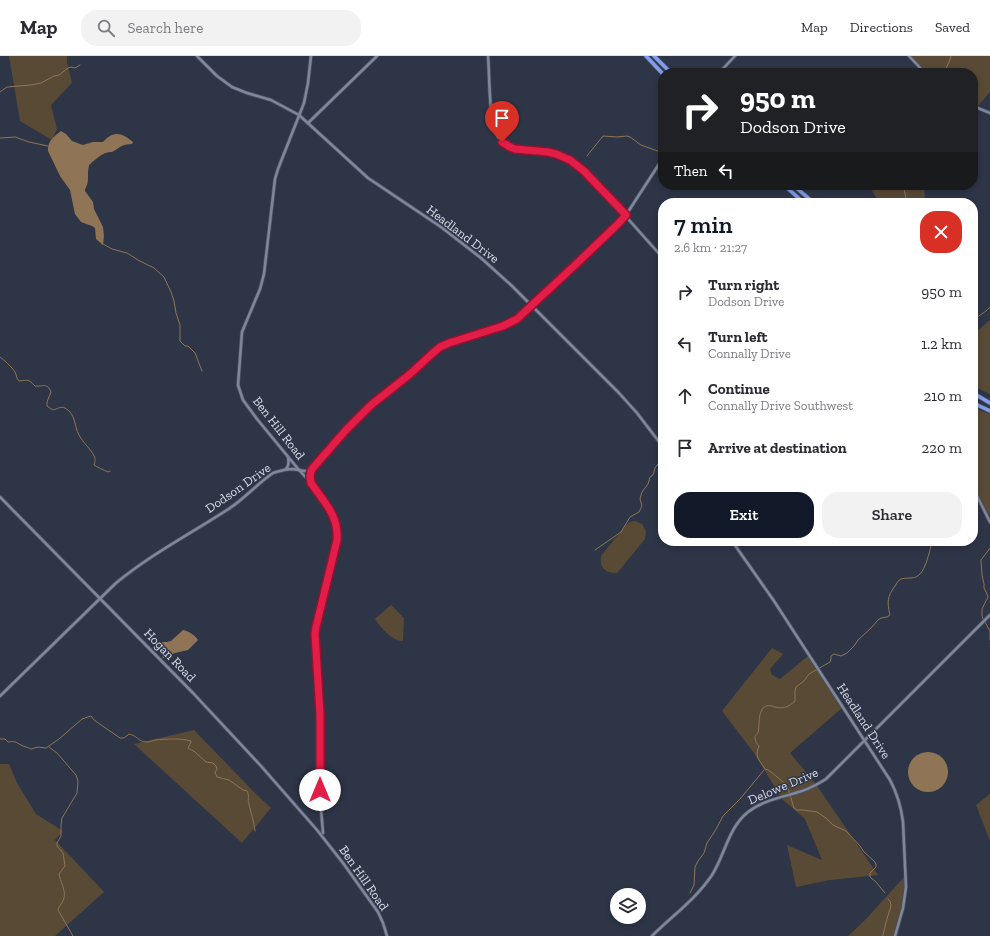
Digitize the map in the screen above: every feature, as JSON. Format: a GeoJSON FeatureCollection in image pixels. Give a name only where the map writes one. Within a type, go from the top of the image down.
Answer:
{"type":"FeatureCollection","features":[{"type":"Feature","properties":{"kind":"highway"},"geometry":{"type":"LineString","coordinates":[[646,56],[658,69]]}},
{"type":"Feature","properties":{"kind":"highway"},"geometry":{"type":"LineString","coordinates":[[654,56],[666,68]]}},
{"type":"Feature","properties":{"kind":"highway"},"geometry":{"type":"LineString","coordinates":[[790,190],[798,198]]}},
{"type":"Feature","properties":{"kind":"highway"},"geometry":{"type":"LineString","coordinates":[[799,190],[808,198]]}},
{"type":"Feature","properties":{"kind":"highway"},"geometry":{"type":"LineString","coordinates":[[978,397],[990,403]]}},
{"type":"Feature","properties":{"kind":"highway"},"geometry":{"type":"LineString","coordinates":[[978,405],[990,411]]}},
{"type":"Feature","properties":{"kind":"street","name":"Headland Drive"},"geometry":{"type":"LineString","coordinates":[[197,56],[220,79],[232,87],[239,91],[271,100],[299,115],[369,178],[442,227],[464,244],[496,272],[619,393],[638,414],[658,440]]}},
{"type":"Feature","properties":{"kind":"street","name":"Ben Hill Road"},"geometry":{"type":"LineString","coordinates":[[311,56],[307,93],[274,179],[264,274],[260,289],[242,332],[238,380],[239,390],[244,400],[267,432],[311,483],[330,510],[336,525],[337,540],[315,634],[320,714],[319,785],[323,833]]}},
{"type":"Feature","properties":{"kind":"street"},"geometry":{"type":"LineString","coordinates":[[308,123],[376,56]]}},
{"type":"Feature","properties":{"kind":"street"},"geometry":{"type":"LineString","coordinates":[[488,56],[492,121],[495,132],[499,138],[506,145],[515,149],[548,152],[564,156],[575,163],[626,215],[658,252]]}},
{"type":"Feature","properties":{"kind":"street"},"geometry":{"type":"LineString","coordinates":[[724,68],[735,56]]}},
{"type":"Feature","properties":{"kind":"street"},"geometry":{"type":"LineString","coordinates":[[908,56],[920,68]]}},
{"type":"Feature","properties":{"kind":"street"},"geometry":{"type":"LineString","coordinates":[[978,108],[990,113]]}},
{"type":"Feature","properties":{"kind":"street"},"geometry":{"type":"LineString","coordinates":[[311,483],[310,472],[312,469],[355,420],[440,347],[508,324],[517,319],[614,229],[626,215],[658,166]]}},
{"type":"Feature","properties":{"kind":"street"},"geometry":{"type":"LineString","coordinates":[[285,470],[288,468],[288,457]]}},
{"type":"Feature","properties":{"kind":"street","name":"Dodson Drive"},"geometry":{"type":"LineString","coordinates":[[0,696],[126,574],[230,508],[273,473],[285,470],[299,470],[307,472],[312,469]]}},
{"type":"Feature","properties":{"kind":"street","name":"Hogan Road"},"geometry":{"type":"LineString","coordinates":[[0,497],[230,732],[320,834]]}},
{"type":"Feature","properties":{"kind":"street"},"geometry":{"type":"LineString","coordinates":[[978,498],[990,522]]}},
{"type":"Feature","properties":{"kind":"street","name":"Headland Drive"},"geometry":{"type":"LineString","coordinates":[[736,546],[774,601],[896,791],[902,811],[906,887],[904,908],[896,936]]}},
{"type":"Feature","properties":{"kind":"street","name":"Delowe Drive"},"geometry":{"type":"LineString","coordinates":[[652,936],[695,896],[705,884],[718,865],[734,828],[743,816],[763,803],[803,791],[819,783],[832,773],[990,616]]}},
{"type":"Feature","properties":{"kind":"street","name":"Ben Hill Road"},"geometry":{"type":"LineString","coordinates":[[320,834],[378,912],[387,936]]}},
{"type":"Feature","properties":{"kind":"shaded area"},"geometry":{"type":"Polygon","coordinates":[[[9,56],[67,56],[67,63],[72,83],[51,105],[57,129],[52,140],[20,121],[9,56]]]}},
{"type":"Feature","properties":{"kind":"shaded area"},"geometry":{"type":"Polygon","coordinates":[[[910,56],[990,56],[990,92],[978,106],[978,68],[921,68],[910,56]]]}},
{"type":"Feature","properties":{"kind":"shaded area"},"geometry":{"type":"Polygon","coordinates":[[[61,131],[72,141],[83,145],[93,142],[103,142],[114,134],[122,135],[133,142],[132,144],[123,145],[112,152],[104,153],[89,166],[88,183],[85,191],[93,202],[94,209],[103,227],[103,245],[96,239],[95,228],[81,222],[75,214],[70,190],[60,176],[48,151],[50,142],[61,131]]]}},
{"type":"Feature","properties":{"kind":"shaded area"},"geometry":{"type":"Polygon","coordinates":[[[872,190],[924,190],[925,198],[876,198],[872,190]]]}},
{"type":"Feature","properties":{"kind":"shaded area"},"geometry":{"type":"Polygon","coordinates":[[[990,320],[990,394],[978,388],[978,331],[990,320]]]}},
{"type":"Feature","properties":{"kind":"shaded area"},"geometry":{"type":"Polygon","coordinates":[[[978,410],[990,414],[990,514],[988,515],[978,497],[978,410]]]}},
{"type":"Feature","properties":{"kind":"shaded area"},"geometry":{"type":"Polygon","coordinates":[[[634,521],[642,524],[646,531],[645,539],[617,573],[606,571],[601,564],[601,556],[626,525],[634,521]]]}},
{"type":"Feature","properties":{"kind":"shaded area"},"geometry":{"type":"Polygon","coordinates":[[[391,605],[404,618],[403,641],[395,639],[391,636],[375,619],[391,605]]]}},
{"type":"Feature","properties":{"kind":"shaded area"},"geometry":{"type":"Polygon","coordinates":[[[183,630],[188,631],[198,640],[188,650],[163,658],[156,645],[157,642],[171,641],[183,630]]]}},
{"type":"Feature","properties":{"kind":"shaded area"},"geometry":{"type":"Polygon","coordinates":[[[772,648],[783,654],[770,669],[772,675],[780,679],[808,656],[842,708],[790,753],[815,783],[878,875],[830,880],[796,887],[787,845],[822,860],[805,819],[782,799],[754,753],[722,711],[772,648]]]}},
{"type":"Feature","properties":{"kind":"shaded area"},"geometry":{"type":"Polygon","coordinates":[[[194,730],[271,808],[242,843],[134,744],[194,730]]]}},
{"type":"Feature","properties":{"kind":"shaded area"},"geometry":{"type":"Polygon","coordinates":[[[932,752],[939,755],[945,761],[948,772],[947,780],[939,789],[932,792],[924,792],[917,789],[909,780],[908,768],[911,761],[920,753],[932,752]]]}},
{"type":"Feature","properties":{"kind":"shaded area"},"geometry":{"type":"Polygon","coordinates":[[[0,764],[9,764],[17,783],[36,814],[63,831],[55,840],[104,892],[55,936],[0,936],[0,764]]]}},
{"type":"Feature","properties":{"kind":"shaded area"},"geometry":{"type":"Polygon","coordinates":[[[990,794],[990,841],[976,805],[990,794]]]}},
{"type":"Feature","properties":{"kind":"shaded area"},"geometry":{"type":"Polygon","coordinates":[[[906,875],[906,901],[897,936],[848,936],[866,919],[906,875]]]}},
{"type":"Feature","properties":{"kind":"waterway"},"geometry":{"type":"LineString","coordinates":[[946,68],[951,56]]}},
{"type":"Feature","properties":{"kind":"waterway"},"geometry":{"type":"LineString","coordinates":[[0,92],[7,87],[41,83],[59,75],[68,68],[75,68],[80,65]]}},
{"type":"Feature","properties":{"kind":"waterway"},"geometry":{"type":"LineString","coordinates":[[587,156],[603,136],[627,136],[641,145],[658,151]]}},
{"type":"Feature","properties":{"kind":"waterway"},"geometry":{"type":"LineString","coordinates":[[0,138],[15,137],[48,146]]}},
{"type":"Feature","properties":{"kind":"waterway"},"geometry":{"type":"LineString","coordinates":[[904,190],[906,198]]}},
{"type":"Feature","properties":{"kind":"waterway"},"geometry":{"type":"LineString","coordinates":[[103,244],[112,249],[127,253],[154,268],[164,277],[174,301],[180,325],[180,341],[195,353],[202,371]]}},
{"type":"Feature","properties":{"kind":"waterway"},"geometry":{"type":"LineString","coordinates":[[978,317],[990,307]]}},
{"type":"Feature","properties":{"kind":"waterway"},"geometry":{"type":"LineString","coordinates":[[0,357],[14,370],[19,381],[28,380],[35,386],[48,387],[51,392],[47,406],[53,410],[62,407],[71,413],[77,432],[95,457],[94,465],[108,472],[110,471]]}},
{"type":"Feature","properties":{"kind":"waterway"},"geometry":{"type":"LineString","coordinates":[[595,550],[621,532],[630,517],[639,512],[642,506],[640,499],[642,492],[648,484],[650,477],[653,475],[658,464]]}},
{"type":"Feature","properties":{"kind":"waterway"},"geometry":{"type":"LineString","coordinates":[[885,893],[870,877],[870,873],[876,867],[876,864],[846,831],[833,825],[817,812],[797,810],[794,808],[787,785],[765,769],[758,759],[757,753],[759,746],[755,739],[755,735],[758,733],[760,714],[763,708],[766,706],[783,708],[790,705],[795,701],[796,687],[804,681],[809,674],[830,662],[831,656],[834,654],[841,656],[847,653],[878,620],[890,615],[888,600],[892,590],[900,579],[919,575],[924,568],[931,546]]}},
{"type":"Feature","properties":{"kind":"waterway"},"geometry":{"type":"LineString","coordinates":[[983,619],[982,609],[988,597],[984,588],[981,560],[990,548]]}},
{"type":"Feature","properties":{"kind":"waterway"},"geometry":{"type":"LineString","coordinates":[[985,622],[990,631],[990,640]]}},
{"type":"Feature","properties":{"kind":"waterway"},"geometry":{"type":"LineString","coordinates":[[0,739],[5,739],[8,742],[15,742],[31,749],[38,747],[46,748],[82,719],[91,716],[94,720],[120,738],[124,738],[129,734],[141,741],[146,742],[169,739],[183,739],[191,741],[188,748],[206,762],[213,763],[217,769],[215,772],[217,777],[229,780],[243,790],[247,791],[255,831]]}},
{"type":"Feature","properties":{"kind":"waterway"},"geometry":{"type":"LineString","coordinates":[[49,747],[57,753],[76,775],[78,781],[77,793],[62,818],[61,836],[57,843],[57,846],[63,853],[65,866],[59,874],[64,889],[64,895],[58,910],[73,936]]}},
{"type":"Feature","properties":{"kind":"waterway"},"geometry":{"type":"LineString","coordinates":[[690,893],[694,885],[695,867],[723,816],[740,799],[764,770]]}},
{"type":"Feature","properties":{"kind":"waterway"},"geometry":{"type":"LineString","coordinates":[[883,936],[891,906],[888,899]]}},
{"type":"Feature","properties":{"kind":"route"},"geometry":{"type":"LineString","coordinates":[[320,790],[320,714],[315,634],[337,540],[337,533],[334,518],[330,510],[311,483],[310,472],[355,420],[440,347],[513,322],[574,266],[626,215],[584,171],[564,156],[548,152],[515,149],[502,142]]}}]}
